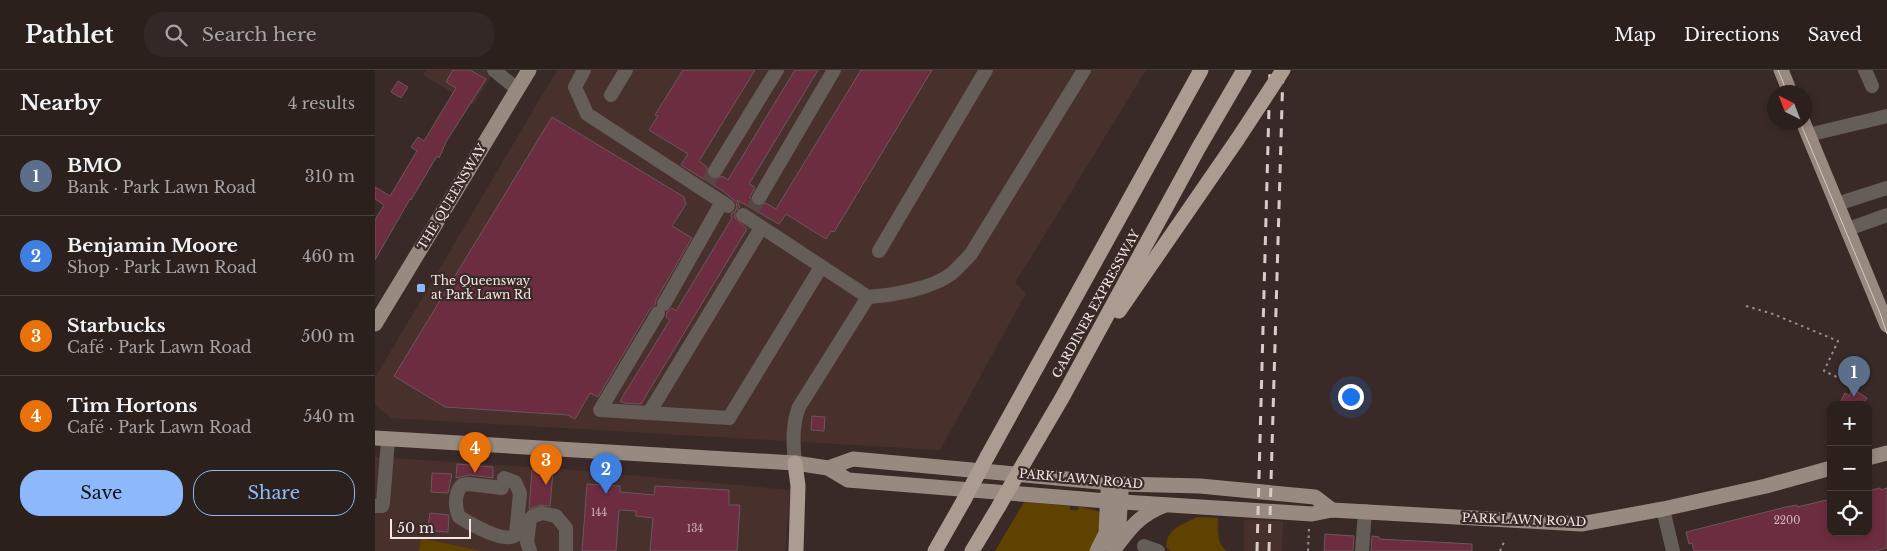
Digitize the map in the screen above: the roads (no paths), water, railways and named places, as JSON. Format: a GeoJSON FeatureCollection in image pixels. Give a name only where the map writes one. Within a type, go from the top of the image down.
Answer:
{"type":"FeatureCollection","features":[{"type":"Feature","properties":{"kind":"highway","name":"GARDINER EXPRESSWAY"},"geometry":{"type":"LineString","coordinates":[[935,551],[1201,70]]}},
{"type":"Feature","properties":{"kind":"highway","name":"GARDINER EXPRESSWAY"},"geometry":{"type":"LineString","coordinates":[[972,551],[1062,398],[1199,147],[1244,70]]}},
{"type":"Feature","properties":{"kind":"highway"},"geometry":{"type":"LineString","coordinates":[[1062,398],[1283,70]]}},
{"type":"Feature","properties":{"kind":"highway"},"geometry":{"type":"LineString","coordinates":[[795,463],[798,486],[796,551]]}},
{"type":"Feature","properties":{"kind":"main road","name":"THE QUEENSWAY"},"geometry":{"type":"LineString","coordinates":[[375,324],[529,70]]}},
{"type":"Feature","properties":{"kind":"main road"},"geometry":{"type":"LineString","coordinates":[[1781,70],[1787,85]]}},
{"type":"Feature","properties":{"kind":"main road"},"geometry":{"type":"LineString","coordinates":[[1806,130],[1887,325]]}},
{"type":"Feature","properties":{"kind":"main road","name":"PARK LAWN ROAD"},"geometry":{"type":"LineString","coordinates":[[382,439],[795,463],[828,468],[848,480],[1114,501],[1312,514],[1332,510],[1365,511],[1581,524],[1663,509],[1766,486],[1827,469]]}},
{"type":"Feature","properties":{"kind":"main road"},"geometry":{"type":"LineString","coordinates":[[1872,457],[1887,453]]}},
{"type":"Feature","properties":{"kind":"main road","name":"PARK LAWN ROAD"},"geometry":{"type":"LineString","coordinates":[[828,468],[853,459],[1115,483],[1200,486],[1315,497],[1332,510]]}},
{"type":"Feature","properties":{"kind":"main road"},"geometry":{"type":"LineString","coordinates":[[1097,551],[1106,533],[1114,501],[1115,483]]}},
{"type":"Feature","properties":{"kind":"main road"},"geometry":{"type":"LineString","coordinates":[[1109,551],[1119,524],[1114,501]]}},
{"type":"Feature","properties":{"kind":"main road"},"geometry":{"type":"LineString","coordinates":[[1113,551],[1132,525],[1151,511],[1167,504]]}},
{"type":"Feature","properties":{"kind":"street"},"geometry":{"type":"LineString","coordinates":[[494,70],[517,89]]}},
{"type":"Feature","properties":{"kind":"street"},"geometry":{"type":"LineString","coordinates":[[583,70],[575,87],[587,114],[709,181],[725,204],[600,410],[729,418],[821,268]]}},
{"type":"Feature","properties":{"kind":"street"},"geometry":{"type":"LineString","coordinates":[[611,95],[626,70]]}},
{"type":"Feature","properties":{"kind":"street"},"geometry":{"type":"LineString","coordinates":[[709,181],[777,70]]}},
{"type":"Feature","properties":{"kind":"street"},"geometry":{"type":"LineString","coordinates":[[834,70],[751,210],[761,228],[868,297],[890,295],[920,288],[950,275],[971,254],[1084,70]]}},
{"type":"Feature","properties":{"kind":"street"},"geometry":{"type":"LineString","coordinates":[[879,251],[986,70]]}},
{"type":"Feature","properties":{"kind":"street"},"geometry":{"type":"LineString","coordinates":[[1865,70],[1872,86]]}},
{"type":"Feature","properties":{"kind":"street"},"geometry":{"type":"LineString","coordinates":[[1812,128],[1887,116]]}},
{"type":"Feature","properties":{"kind":"street"},"geometry":{"type":"LineString","coordinates":[[1837,204],[1887,188]]}},
{"type":"Feature","properties":{"kind":"street"},"geometry":{"type":"LineString","coordinates":[[1848,229],[1887,215]]}},
{"type":"Feature","properties":{"kind":"street"},"geometry":{"type":"LineString","coordinates":[[649,412],[761,228]]}},
{"type":"Feature","properties":{"kind":"street"},"geometry":{"type":"LineString","coordinates":[[795,463],[793,433],[799,407],[868,297]]}},
{"type":"Feature","properties":{"kind":"street"},"geometry":{"type":"LineString","coordinates":[[375,506],[382,506],[383,504],[382,439]]}},
{"type":"Feature","properties":{"kind":"street"},"geometry":{"type":"LineString","coordinates":[[515,482],[520,493],[516,535],[507,538],[473,525],[459,517],[456,505],[457,492],[462,485],[503,483],[515,482]]}},
{"type":"Feature","properties":{"kind":"street"},"geometry":{"type":"LineString","coordinates":[[1663,509],[1673,551]]}},
{"type":"Feature","properties":{"kind":"street"},"geometry":{"type":"LineString","coordinates":[[1362,551],[1365,511]]}},
{"type":"Feature","properties":{"kind":"street"},"geometry":{"type":"LineString","coordinates":[[530,551],[527,542],[530,519],[535,514],[556,516],[564,525],[566,528],[566,551]]}},
{"type":"Feature","properties":{"kind":"tunnel"},"geometry":{"type":"LineString","coordinates":[[708,182],[715,171]]}},
{"type":"Feature","properties":{"kind":"tunnel"},"geometry":{"type":"LineString","coordinates":[[753,209],[759,198]]}},
{"type":"Feature","properties":{"kind":"tram line"},"geometry":{"type":"LineString","coordinates":[[1778,70],[1784,85]]}},
{"type":"Feature","properties":{"kind":"tram line"},"geometry":{"type":"LineString","coordinates":[[1803,130],[1887,334]]}},
{"type":"Feature","properties":{"kind":"railway"},"geometry":{"type":"LineString","coordinates":[[1257,551],[1270,70]]}},
{"type":"Feature","properties":{"kind":"railway"},"geometry":{"type":"LineString","coordinates":[[1269,551],[1283,70]]}},
{"type":"Feature","properties":{"kind":"place","name":"The Queensway at Park Lawn Rd"},"geometry":{"type":"Point","coordinates":[421,288]}},
{"type":"Feature","properties":{"kind":"place","name":"BMO"},"geometry":{"type":"Point","coordinates":[1854,397]}},
{"type":"Feature","properties":{"kind":"place","name":"Tim Hortons"},"geometry":{"type":"Point","coordinates":[475,473]}},
{"type":"Feature","properties":{"kind":"place","name":"Starbucks"},"geometry":{"type":"Point","coordinates":[546,485]}},
{"type":"Feature","properties":{"kind":"place","name":"Benjamin Moore"},"geometry":{"type":"Point","coordinates":[606,494]}}]}
